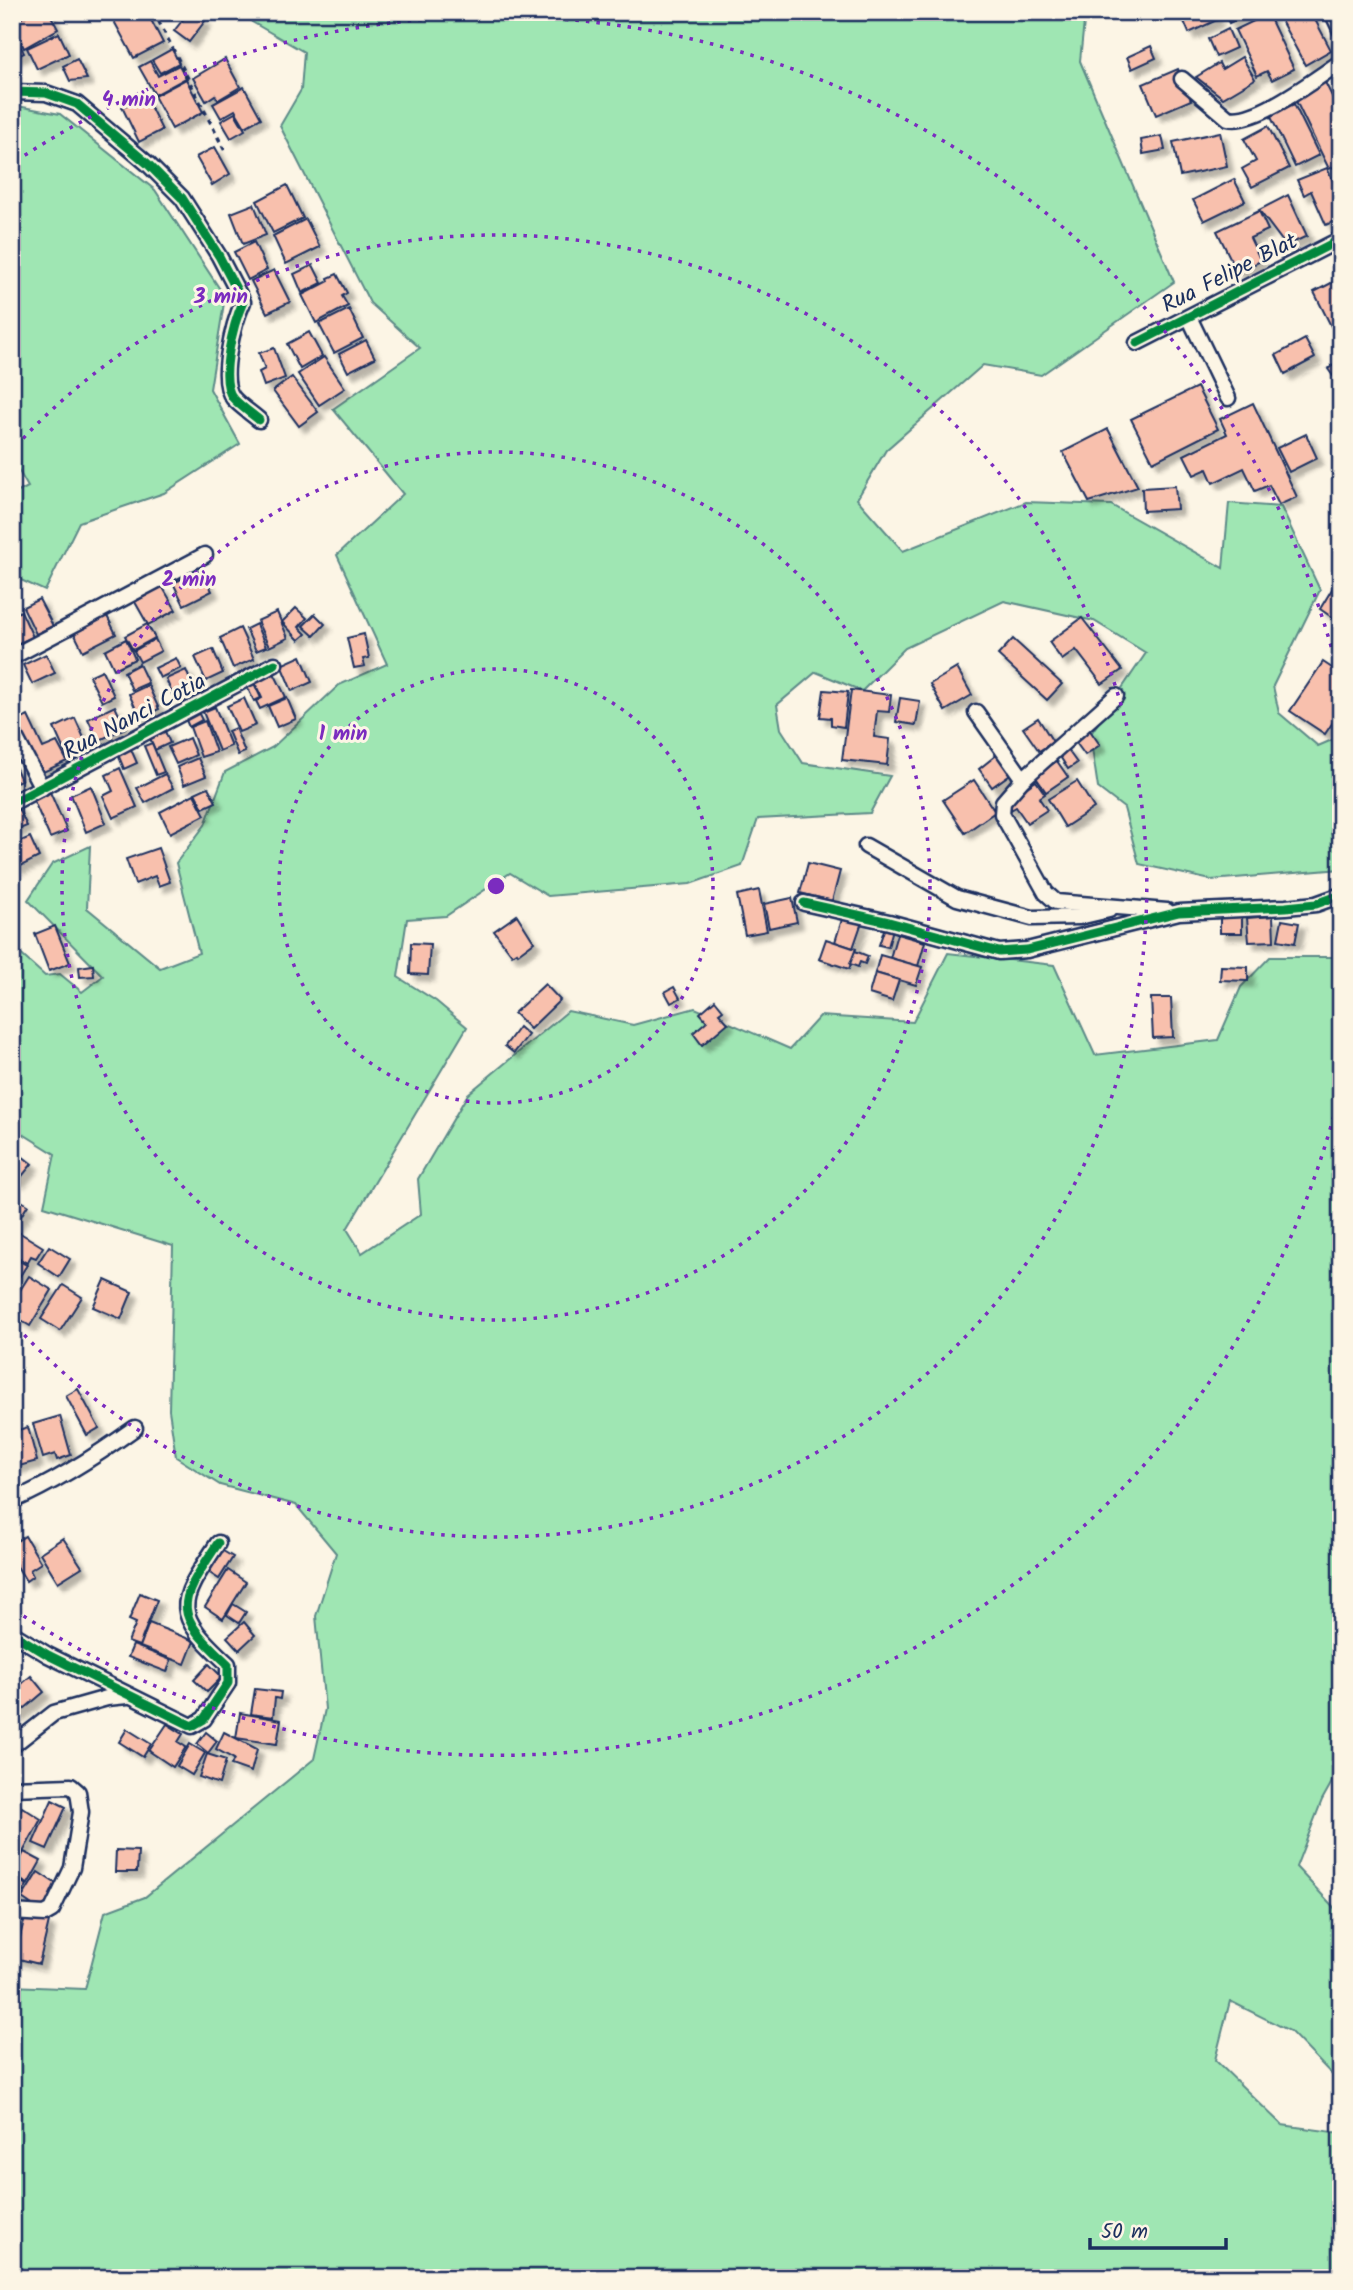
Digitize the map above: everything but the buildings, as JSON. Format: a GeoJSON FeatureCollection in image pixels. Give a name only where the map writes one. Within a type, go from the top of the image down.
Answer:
{"type":"FeatureCollection","features":[{"type":"Feature","properties":{"kind":"street"},"geometry":{"type":"LineString","coordinates":[[1332,12],[1341,30]]}},
{"type":"Feature","properties":{"kind":"street"},"geometry":{"type":"LineString","coordinates":[[1182,79],[1228,118],[1236,120],[1261,113],[1341,62]]}},
{"type":"Feature","properties":{"kind":"street"},"geometry":{"type":"LineString","coordinates":[[12,92],[46,93],[77,104],[148,164],[182,198],[219,256],[243,302],[236,316],[226,375],[232,397],[259,420]]}},
{"type":"Feature","properties":{"kind":"street","name":"Rua Felipe Blat"},"geometry":{"type":"LineString","coordinates":[[1137,343],[1341,239]]}},
{"type":"Feature","properties":{"kind":"street"},"geometry":{"type":"LineString","coordinates":[[1189,317],[1228,398]]}},
{"type":"Feature","properties":{"kind":"street"},"geometry":{"type":"LineString","coordinates":[[12,657],[205,555]]}},
{"type":"Feature","properties":{"kind":"street","name":"Rua Nanci Cotia"},"geometry":{"type":"LineString","coordinates":[[12,803],[275,664]]}},
{"type":"Feature","properties":{"kind":"street"},"geometry":{"type":"LineString","coordinates":[[1116,696],[1023,779],[1003,802],[1002,814],[1050,898],[1062,904],[1179,912],[1286,908],[1323,902],[1341,895]]}},
{"type":"Feature","properties":{"kind":"street"},"geometry":{"type":"LineString","coordinates":[[976,712],[1023,779]]}},
{"type":"Feature","properties":{"kind":"street"},"geometry":{"type":"LineString","coordinates":[[12,731],[42,788]]}},
{"type":"Feature","properties":{"kind":"street"},"geometry":{"type":"LineString","coordinates":[[866,846],[957,898],[1032,918],[1079,917],[1121,907]]}},
{"type":"Feature","properties":{"kind":"street"},"geometry":{"type":"LineString","coordinates":[[804,903],[889,922],[999,952],[1027,950],[1179,912]]}},
{"type":"Feature","properties":{"kind":"street"},"geometry":{"type":"LineString","coordinates":[[12,1501],[40,1489],[107,1449],[135,1428]]}},
{"type":"Feature","properties":{"kind":"street"},"geometry":{"type":"LineString","coordinates":[[12,1633],[48,1655],[192,1726],[204,1719],[228,1683],[228,1664],[198,1632],[185,1609],[189,1588],[218,1543]]}},
{"type":"Feature","properties":{"kind":"street"},"geometry":{"type":"LineString","coordinates":[[12,1746],[54,1713],[107,1698],[128,1696]]}},
{"type":"Feature","properties":{"kind":"street"},"geometry":{"type":"LineString","coordinates":[[12,1788],[71,1786],[78,1792],[81,1812],[72,1868],[52,1910],[45,1914],[12,1912]]}},
{"type":"Feature","properties":{"kind":"path"},"geometry":{"type":"LineString","coordinates":[[154,12],[225,151]]}},
{"type":"Feature","properties":{"kind":"green space"},"geometry":{"type":"Polygon","coordinates":[[[241,12],[1085,12],[1080,61],[1174,282],[1041,375],[983,365],[886,450],[857,499],[903,551],[1026,502],[1111,505],[1223,568],[1229,503],[1281,507],[1320,590],[1273,686],[1279,713],[1318,746],[1341,736],[1341,803],[1331,833],[1341,855],[1341,869],[1211,880],[1139,864],[1124,808],[1098,788],[1090,735],[1146,653],[1094,621],[1004,601],[905,648],[862,691],[816,672],[777,705],[781,729],[803,763],[890,776],[870,813],[758,819],[742,866],[690,884],[548,896],[510,873],[446,916],[407,919],[398,977],[436,1001],[467,1027],[347,1229],[362,1253],[421,1214],[418,1179],[468,1094],[568,1011],[633,1025],[695,1008],[790,1049],[820,1016],[913,1022],[948,953],[1054,965],[1095,1055],[1218,1040],[1241,987],[1270,957],[1341,957],[1341,1766],[1322,1800],[1296,1867],[1341,1915],[1341,2084],[1290,2031],[1230,2001],[1215,2060],[1282,2125],[1341,2133],[1341,2278],[12,2278],[12,1986],[85,1989],[105,1912],[145,1897],[314,1759],[325,1709],[316,1616],[336,1553],[296,1505],[220,1485],[176,1457],[169,1410],[173,1246],[44,1206],[55,1154],[12,1127],[12,950],[16,950],[45,976],[60,974],[82,992],[103,976],[28,900],[52,864],[90,846],[87,908],[160,968],[199,953],[176,863],[205,825],[225,772],[273,747],[339,685],[387,664],[337,555],[403,494],[333,409],[420,348],[370,303],[280,126],[301,90],[304,52],[252,22],[241,12]]]}},
{"type":"Feature","properties":{"kind":"green space"},"geometry":{"type":"Polygon","coordinates":[[[12,105],[60,114],[155,190],[225,297],[210,389],[240,444],[164,493],[79,522],[45,591],[12,576],[12,495],[28,487],[12,459],[12,105]]]}},
{"type":"Feature","properties":{"kind":"cycle path"},"geometry":{"type":"LineString","coordinates":[[12,92],[46,93],[77,104],[148,164],[182,198],[219,256],[243,302],[232,336],[227,378],[233,398],[259,420]]}},
{"type":"Feature","properties":{"kind":"cycle path"},"geometry":{"type":"LineString","coordinates":[[1137,343],[1341,239]]}},
{"type":"Feature","properties":{"kind":"cycle path"},"geometry":{"type":"LineString","coordinates":[[12,803],[275,664]]}},
{"type":"Feature","properties":{"kind":"cycle path"},"geometry":{"type":"LineString","coordinates":[[804,903],[889,922],[999,952],[1027,950],[1179,912],[1316,904],[1341,895]]}},
{"type":"Feature","properties":{"kind":"cycle path"},"geometry":{"type":"LineString","coordinates":[[12,1633],[48,1655],[192,1726],[204,1719],[228,1683],[228,1664],[196,1631],[186,1606],[195,1580],[218,1543]]}}]}
